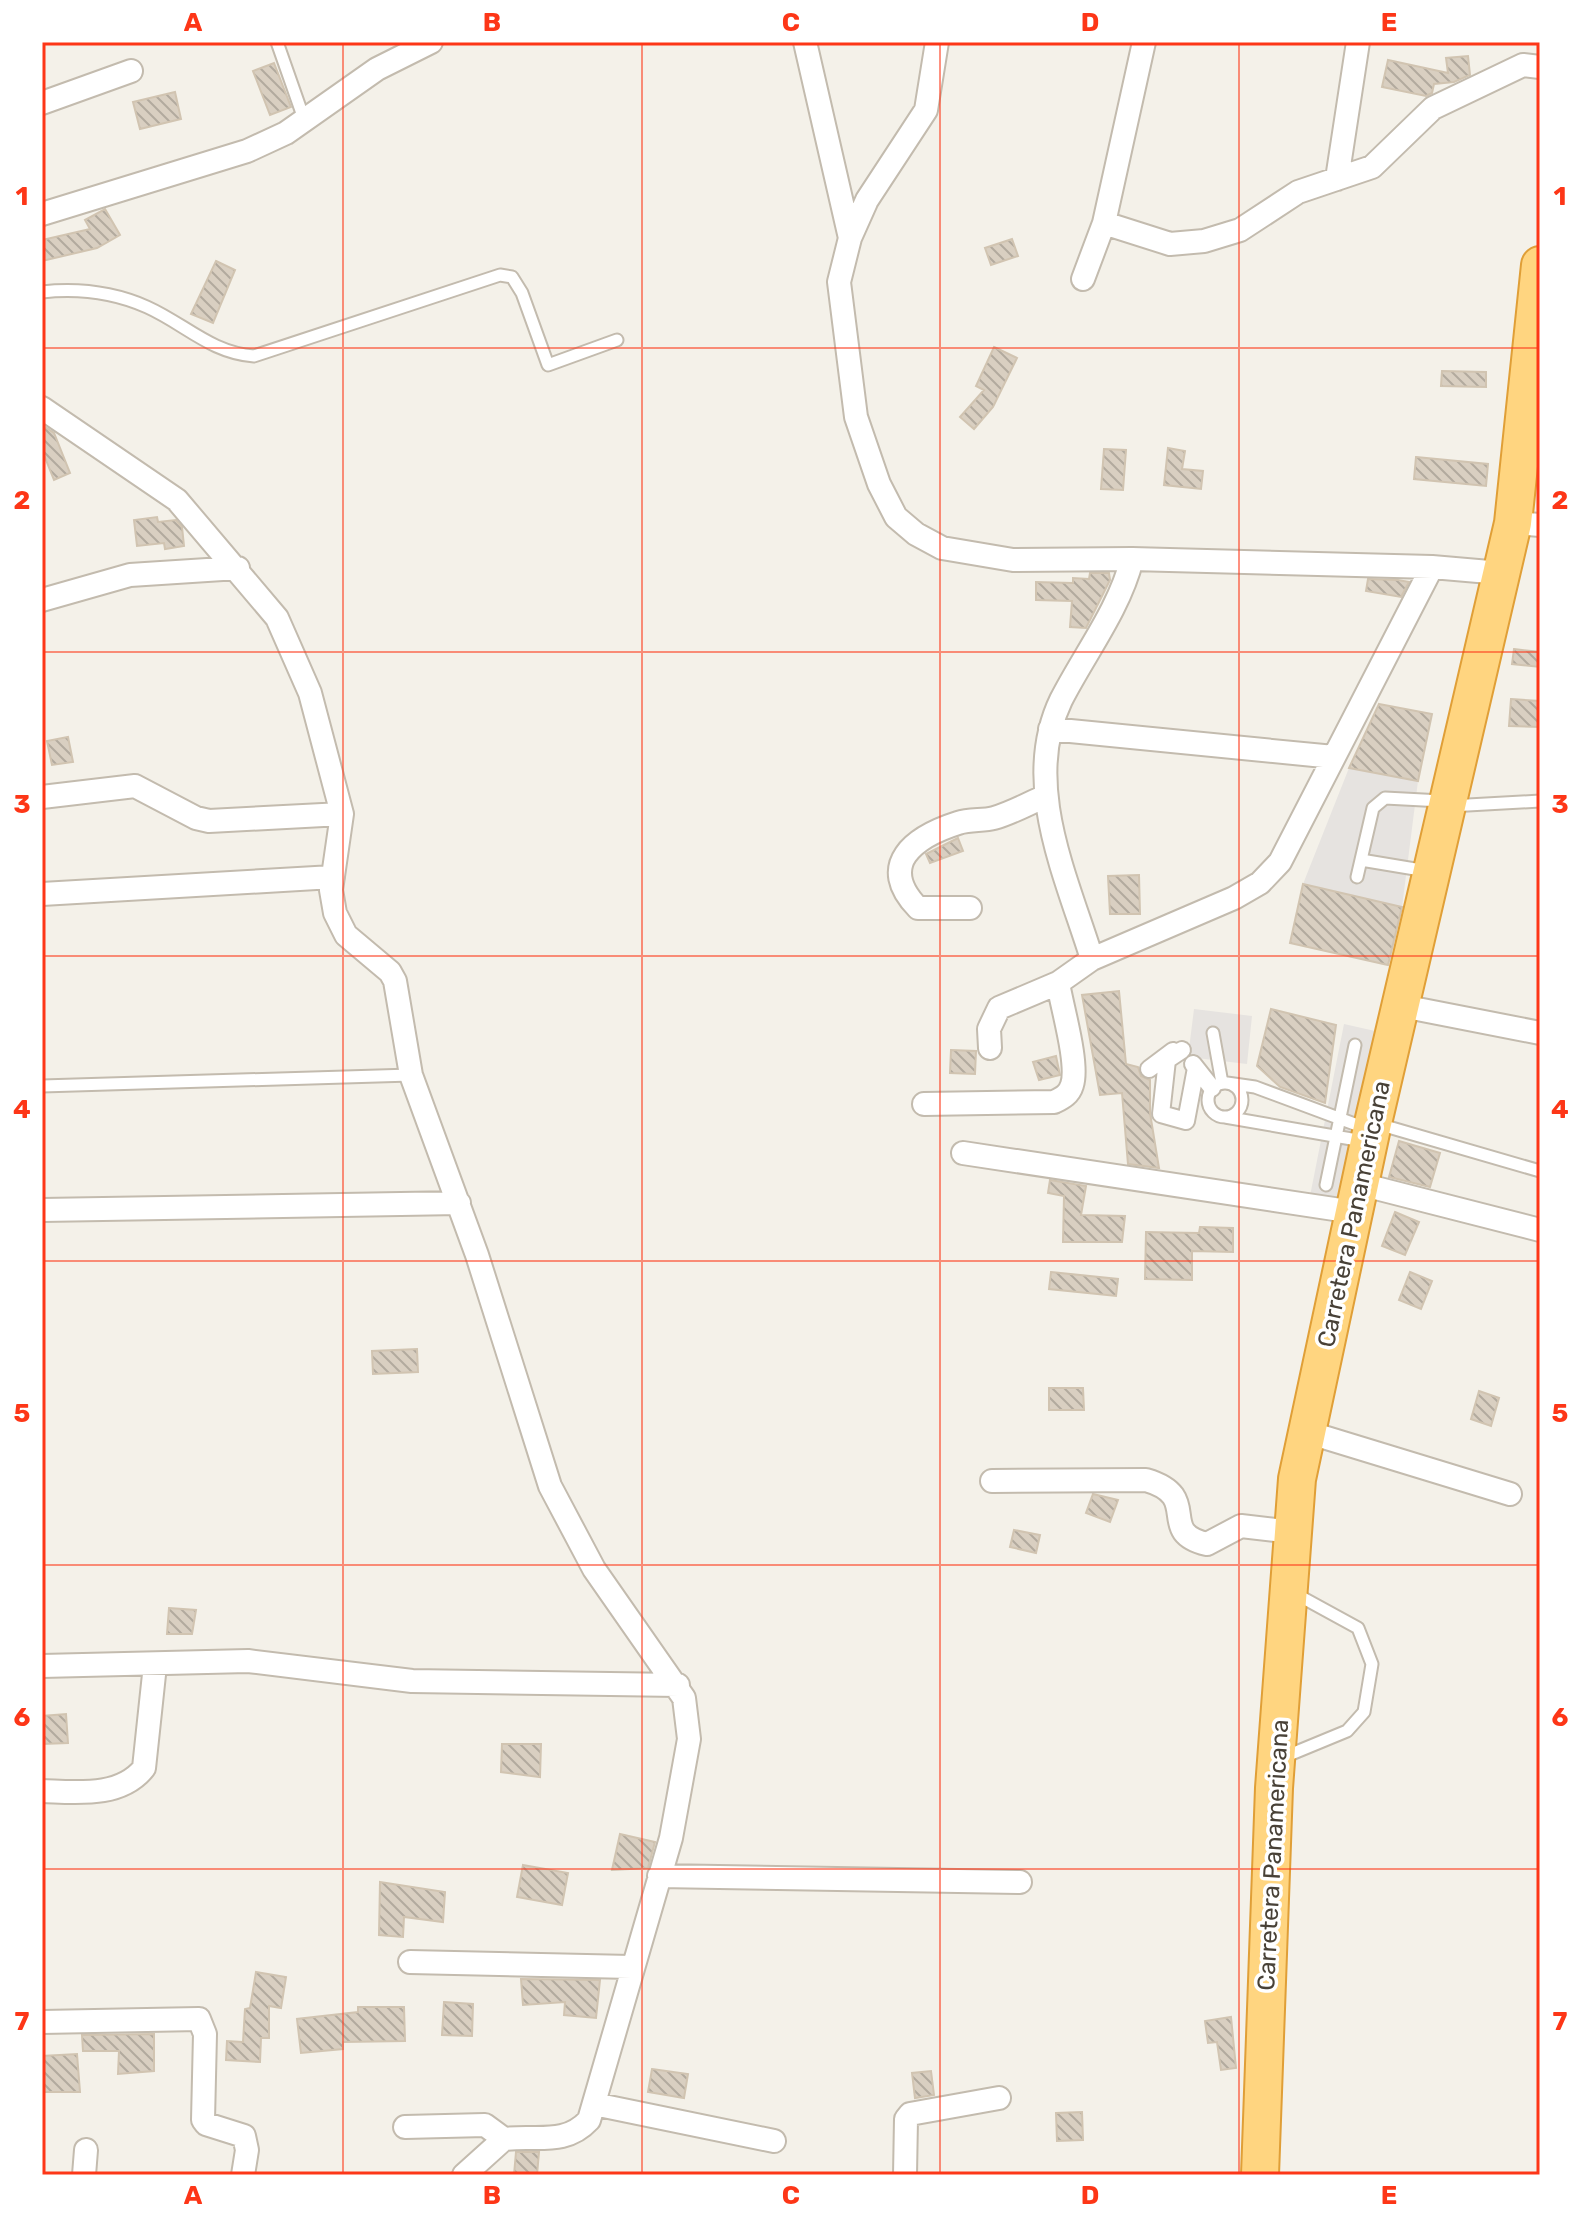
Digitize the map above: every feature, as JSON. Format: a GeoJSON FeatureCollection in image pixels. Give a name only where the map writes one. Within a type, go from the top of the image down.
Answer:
{"type":"FeatureCollection","features":[{"type":"Feature","properties":{"kind":"highway","name":"Carretera Panamericana"},"geometry":{"type":"LineString","coordinates":[[1260,2175],[1275,1760],[1297,1479],[1347,1194],[1371,1132],[1501,573],[1526,524],[1524,463],[1540,265]]}},
{"type":"Feature","properties":{"kind":"street"},"geometry":{"type":"LineString","coordinates":[[42,214],[247,151],[286,133],[377,69],[431,42]]}},
{"type":"Feature","properties":{"kind":"street"},"geometry":{"type":"LineString","coordinates":[[805,42],[850,238]]}},
{"type":"Feature","properties":{"kind":"street"},"geometry":{"type":"LineString","coordinates":[[937,42],[926,110],[867,200],[850,238],[839,282],[856,417],[879,484],[896,517],[916,534],[942,548],[1013,560],[1132,559],[1432,567],[1501,573]]}},
{"type":"Feature","properties":{"kind":"street"},"geometry":{"type":"LineString","coordinates":[[1083,279],[1104,223],[1144,42]]}},
{"type":"Feature","properties":{"kind":"street"},"geometry":{"type":"LineString","coordinates":[[1337,179],[1358,42]]}},
{"type":"Feature","properties":{"kind":"street"},"geometry":{"type":"LineString","coordinates":[[1104,223],[1170,244],[1204,241],[1240,230],[1298,192],[1372,167],[1433,108],[1523,65],[1540,67]]}},
{"type":"Feature","properties":{"kind":"street"},"geometry":{"type":"LineString","coordinates":[[42,103],[131,71]]}},
{"type":"Feature","properties":{"kind":"street"},"geometry":{"type":"LineString","coordinates":[[42,408],[177,500],[238,568],[277,618],[310,693],[342,814],[333,877],[335,913],[346,935],[390,972],[395,981],[411,1075],[459,1203],[550,1486],[594,1569],[678,1685],[684,1698],[689,1739],[685,1775],[589,2120],[578,2132],[564,2138],[504,2139],[485,2125],[405,2127]]}},
{"type":"Feature","properties":{"kind":"street"},"geometry":{"type":"LineString","coordinates":[[1092,959],[1050,824],[1046,796],[1050,729],[1061,701],[1125,586],[1132,559]]}},
{"type":"Feature","properties":{"kind":"street"},"geometry":{"type":"LineString","coordinates":[[990,1048],[989,1029],[999,1008],[1058,983],[1092,959],[1234,898],[1260,883],[1280,862],[1432,567]]}},
{"type":"Feature","properties":{"kind":"street"},"geometry":{"type":"LineString","coordinates":[[42,600],[130,575],[238,568]]}},
{"type":"Feature","properties":{"kind":"street"},"geometry":{"type":"LineString","coordinates":[[1050,729],[1334,757]]}},
{"type":"Feature","properties":{"kind":"street"},"geometry":{"type":"LineString","coordinates":[[42,797],[135,786],[196,818],[209,821],[342,814]]}},
{"type":"Feature","properties":{"kind":"street"},"geometry":{"type":"LineString","coordinates":[[970,908],[918,908],[903,893],[899,874],[903,856],[917,842],[959,822],[997,818],[1046,796]]}},
{"type":"Feature","properties":{"kind":"street"},"geometry":{"type":"LineString","coordinates":[[42,894],[333,877]]}},
{"type":"Feature","properties":{"kind":"street"},"geometry":{"type":"LineString","coordinates":[[924,1104],[1054,1102],[1067,1095],[1073,1084],[1073,1065],[1058,983]]}},
{"type":"Feature","properties":{"kind":"street"},"geometry":{"type":"LineString","coordinates":[[1402,1006],[1540,1033]]}},
{"type":"Feature","properties":{"kind":"street"},"geometry":{"type":"LineString","coordinates":[[1182,1050],[1167,1060],[1161,1114],[1186,1121],[1196,1068]]}},
{"type":"Feature","properties":{"kind":"street"},"geometry":{"type":"LineString","coordinates":[[1182,1050],[1196,1068],[1220,1085]]}},
{"type":"Feature","properties":{"kind":"street"},"geometry":{"type":"LineString","coordinates":[[1149,1069],[1169,1051],[1182,1050]]}},
{"type":"Feature","properties":{"kind":"street"},"geometry":{"type":"LineString","coordinates":[[963,1153],[1347,1194],[1540,1230]]}},
{"type":"Feature","properties":{"kind":"street"},"geometry":{"type":"LineString","coordinates":[[42,1210],[459,1203]]}},
{"type":"Feature","properties":{"kind":"street"},"geometry":{"type":"LineString","coordinates":[[1307,1432],[1510,1494]]}},
{"type":"Feature","properties":{"kind":"street"},"geometry":{"type":"LineString","coordinates":[[992,1481],[1146,1480],[1165,1486],[1178,1501],[1179,1525],[1185,1535],[1207,1544],[1241,1526],[1293,1532]]}},
{"type":"Feature","properties":{"kind":"street"},"geometry":{"type":"LineString","coordinates":[[42,1666],[248,1661],[412,1681],[678,1685]]}},
{"type":"Feature","properties":{"kind":"street"},"geometry":{"type":"LineString","coordinates":[[42,1791],[87,1793],[113,1788],[138,1775],[144,1768],[155,1665]]}},
{"type":"Feature","properties":{"kind":"street"},"geometry":{"type":"LineString","coordinates":[[659,1876],[1020,1882]]}},
{"type":"Feature","properties":{"kind":"street"},"geometry":{"type":"LineString","coordinates":[[410,1962],[631,1967]]}},
{"type":"Feature","properties":{"kind":"street"},"geometry":{"type":"LineString","coordinates":[[42,2022],[199,2019],[205,2034],[203,2120],[206,2124],[244,2136],[247,2150],[243,2175]]}},
{"type":"Feature","properties":{"kind":"street"},"geometry":{"type":"LineString","coordinates":[[905,2175],[906,2119],[910,2114],[999,2098]]}},
{"type":"Feature","properties":{"kind":"street"},"geometry":{"type":"LineString","coordinates":[[594,2104],[774,2141]]}},
{"type":"Feature","properties":{"kind":"street"},"geometry":{"type":"LineString","coordinates":[[464,2175],[504,2139]]}},
{"type":"Feature","properties":{"kind":"street"},"geometry":{"type":"LineString","coordinates":[[84,2175],[86,2150]]}},
{"type":"Feature","properties":{"kind":"lane"},"geometry":{"type":"LineString","coordinates":[[277,42],[304,119]]}},
{"type":"Feature","properties":{"kind":"lane"},"geometry":{"type":"LineString","coordinates":[[42,292],[70,289],[111,295],[148,307],[222,350],[254,356],[500,275],[512,277],[522,293],[548,365],[617,340]]}},
{"type":"Feature","properties":{"kind":"lane"},"geometry":{"type":"LineString","coordinates":[[1357,877],[1373,808],[1385,798],[1446,804],[1540,801]]}},
{"type":"Feature","properties":{"kind":"lane"},"geometry":{"type":"LineString","coordinates":[[1361,860],[1432,872]]}},
{"type":"Feature","properties":{"kind":"lane"},"geometry":{"type":"LineString","coordinates":[[1213,1033],[1220,1085],[1208,1104],[1215,1113],[1334,1136],[1371,1132]]}},
{"type":"Feature","properties":{"kind":"lane"},"geometry":{"type":"LineString","coordinates":[[1347,1194],[1334,1136],[1355,1045]]}},
{"type":"Feature","properties":{"kind":"lane"},"geometry":{"type":"LineString","coordinates":[[42,1086],[411,1075]]}},
{"type":"Feature","properties":{"kind":"lane"},"geometry":{"type":"LineString","coordinates":[[1220,1085],[1255,1087],[1371,1132],[1540,1171]]}},
{"type":"Feature","properties":{"kind":"lane"},"geometry":{"type":"LineString","coordinates":[[1220,1085],[1237,1088],[1241,1104],[1235,1113],[1225,1117]]}},
{"type":"Feature","properties":{"kind":"lane"},"geometry":{"type":"LineString","coordinates":[[1275,1760],[1347,1731],[1364,1712],[1372,1664],[1358,1628],[1288,1590]]}},
{"type":"Feature","properties":{"kind":"shaded area"},"geometry":{"type":"Polygon","coordinates":[[[1349,768],[1418,781],[1402,907],[1303,884],[1349,768]]]}},
{"type":"Feature","properties":{"kind":"shaded area"},"geometry":{"type":"Polygon","coordinates":[[[1194,1009],[1252,1016],[1247,1064],[1188,1057],[1194,1009]]]}},
{"type":"Feature","properties":{"kind":"shaded area"},"geometry":{"type":"Polygon","coordinates":[[[1344,1024],[1375,1031],[1341,1202],[1310,1196],[1344,1024]]]}},
{"type":"Feature","properties":{"kind":"building"},"geometry":{"type":"Polygon","coordinates":[[[1468,56],[1470,75],[1454,82],[1434,84],[1432,93],[1426,96],[1382,87],[1388,60],[1448,73],[1446,58],[1468,56]]]}},
{"type":"Feature","properties":{"kind":"building"},"geometry":{"type":"Polygon","coordinates":[[[274,63],[291,107],[270,115],[253,71],[274,63]]]}},
{"type":"Feature","properties":{"kind":"building"},"geometry":{"type":"Polygon","coordinates":[[[175,92],[181,119],[140,129],[133,102],[175,92]]]}},
{"type":"Feature","properties":{"kind":"building"},"geometry":{"type":"Polygon","coordinates":[[[105,209],[120,235],[97,248],[42,261],[42,240],[90,229],[85,220],[105,209]]]}},
{"type":"Feature","properties":{"kind":"building"},"geometry":{"type":"Polygon","coordinates":[[[1012,239],[1018,256],[991,265],[985,248],[1012,239]]]}},
{"type":"Feature","properties":{"kind":"building"},"geometry":{"type":"Polygon","coordinates":[[[216,261],[235,270],[213,323],[191,314],[216,261]]]}},
{"type":"Feature","properties":{"kind":"building"},"geometry":{"type":"Polygon","coordinates":[[[994,347],[1017,358],[993,407],[974,429],[960,417],[984,390],[976,386],[994,347]]]}},
{"type":"Feature","properties":{"kind":"building"},"geometry":{"type":"Polygon","coordinates":[[[1442,371],[1486,372],[1486,387],[1441,386],[1442,371]]]}},
{"type":"Feature","properties":{"kind":"building"},"geometry":{"type":"Polygon","coordinates":[[[42,425],[54,433],[70,473],[54,480],[42,450],[42,425]]]}},
{"type":"Feature","properties":{"kind":"building"},"geometry":{"type":"Polygon","coordinates":[[[1168,448],[1185,451],[1182,469],[1203,471],[1201,489],[1164,485],[1168,448]]]}},
{"type":"Feature","properties":{"kind":"building"},"geometry":{"type":"Polygon","coordinates":[[[1104,449],[1126,450],[1123,490],[1101,489],[1104,449]]]}},
{"type":"Feature","properties":{"kind":"building"},"geometry":{"type":"Polygon","coordinates":[[[1416,457],[1488,464],[1486,486],[1414,479],[1416,457]]]}},
{"type":"Feature","properties":{"kind":"building"},"geometry":{"type":"Polygon","coordinates":[[[157,517],[158,522],[176,520],[182,527],[184,546],[165,549],[164,543],[137,546],[134,520],[157,517]]]}},
{"type":"Feature","properties":{"kind":"building"},"geometry":{"type":"Polygon","coordinates":[[[1090,573],[1109,573],[1110,580],[1086,628],[1070,627],[1072,601],[1036,600],[1036,582],[1073,583],[1073,578],[1089,579],[1090,573]]]}},
{"type":"Feature","properties":{"kind":"building"},"geometry":{"type":"Polygon","coordinates":[[[1368,579],[1409,582],[1401,597],[1366,591],[1368,579]]]}},
{"type":"Feature","properties":{"kind":"building"},"geometry":{"type":"Polygon","coordinates":[[[1514,649],[1540,652],[1540,667],[1512,664],[1514,649]]]}},
{"type":"Feature","properties":{"kind":"building"},"geometry":{"type":"Polygon","coordinates":[[[1511,699],[1540,701],[1540,727],[1509,726],[1511,699]]]}},
{"type":"Feature","properties":{"kind":"building"},"geometry":{"type":"Polygon","coordinates":[[[1379,704],[1432,714],[1418,781],[1349,768],[1379,704]]]}},
{"type":"Feature","properties":{"kind":"building"},"geometry":{"type":"Polygon","coordinates":[[[68,737],[73,762],[52,765],[47,741],[68,737]]]}},
{"type":"Feature","properties":{"kind":"building"},"geometry":{"type":"Polygon","coordinates":[[[958,838],[963,851],[930,863],[926,854],[958,838]]]}},
{"type":"Feature","properties":{"kind":"building"},"geometry":{"type":"Polygon","coordinates":[[[1139,875],[1140,914],[1110,914],[1108,876],[1139,875]]]}},
{"type":"Feature","properties":{"kind":"building"},"geometry":{"type":"Polygon","coordinates":[[[1303,884],[1402,907],[1388,965],[1290,943],[1303,884]]]}},
{"type":"Feature","properties":{"kind":"building"},"geometry":{"type":"Polygon","coordinates":[[[1119,991],[1126,1064],[1138,1067],[1141,1076],[1150,1080],[1150,1113],[1159,1168],[1128,1164],[1122,1093],[1100,1095],[1082,995],[1119,991]]]}},
{"type":"Feature","properties":{"kind":"building"},"geometry":{"type":"Polygon","coordinates":[[[1271,1009],[1336,1025],[1325,1103],[1280,1087],[1257,1066],[1271,1009]]]}},
{"type":"Feature","properties":{"kind":"building"},"geometry":{"type":"Polygon","coordinates":[[[951,1050],[976,1051],[975,1074],[950,1073],[951,1050]]]}},
{"type":"Feature","properties":{"kind":"building"},"geometry":{"type":"Polygon","coordinates":[[[1056,1056],[1060,1075],[1039,1080],[1033,1062],[1056,1056]]]}},
{"type":"Feature","properties":{"kind":"building"},"geometry":{"type":"Polygon","coordinates":[[[1399,1141],[1440,1153],[1430,1187],[1389,1177],[1399,1141]]]}},
{"type":"Feature","properties":{"kind":"building"},"geometry":{"type":"Polygon","coordinates":[[[1050,1180],[1086,1186],[1081,1215],[1125,1216],[1122,1242],[1063,1242],[1064,1196],[1048,1193],[1050,1180]]]}},
{"type":"Feature","properties":{"kind":"building"},"geometry":{"type":"Polygon","coordinates":[[[1395,1212],[1419,1222],[1405,1255],[1382,1246],[1395,1212]]]}},
{"type":"Feature","properties":{"kind":"building"},"geometry":{"type":"Polygon","coordinates":[[[1200,1227],[1233,1228],[1233,1252],[1192,1251],[1192,1280],[1145,1279],[1146,1232],[1199,1233],[1200,1227]]]}},
{"type":"Feature","properties":{"kind":"building"},"geometry":{"type":"Polygon","coordinates":[[[1051,1272],[1118,1279],[1116,1296],[1049,1289],[1051,1272]]]}},
{"type":"Feature","properties":{"kind":"building"},"geometry":{"type":"Polygon","coordinates":[[[1410,1272],[1432,1281],[1421,1309],[1399,1300],[1410,1272]]]}},
{"type":"Feature","properties":{"kind":"building"},"geometry":{"type":"Polygon","coordinates":[[[417,1349],[418,1372],[373,1374],[372,1351],[417,1349]]]}},
{"type":"Feature","properties":{"kind":"building"},"geometry":{"type":"Polygon","coordinates":[[[1049,1388],[1083,1388],[1084,1410],[1049,1410],[1049,1388]]]}},
{"type":"Feature","properties":{"kind":"building"},"geometry":{"type":"Polygon","coordinates":[[[1479,1391],[1499,1398],[1491,1426],[1471,1419],[1479,1391]]]}},
{"type":"Feature","properties":{"kind":"building"},"geometry":{"type":"Polygon","coordinates":[[[1093,1494],[1118,1500],[1110,1522],[1086,1513],[1093,1494]]]}},
{"type":"Feature","properties":{"kind":"building"},"geometry":{"type":"Polygon","coordinates":[[[1014,1530],[1040,1535],[1036,1553],[1010,1547],[1014,1530]]]}},
{"type":"Feature","properties":{"kind":"building"},"geometry":{"type":"Polygon","coordinates":[[[169,1608],[196,1610],[192,1634],[167,1634],[169,1608]]]}},
{"type":"Feature","properties":{"kind":"building"},"geometry":{"type":"Polygon","coordinates":[[[66,1714],[68,1743],[42,1744],[42,1716],[66,1714]]]}},
{"type":"Feature","properties":{"kind":"building"},"geometry":{"type":"Polygon","coordinates":[[[502,1744],[541,1744],[540,1777],[501,1772],[502,1744]]]}},
{"type":"Feature","properties":{"kind":"building"},"geometry":{"type":"Polygon","coordinates":[[[620,1834],[655,1842],[648,1868],[612,1870],[620,1834]]]}},
{"type":"Feature","properties":{"kind":"building"},"geometry":{"type":"Polygon","coordinates":[[[523,1865],[568,1873],[562,1905],[517,1897],[523,1865]]]}},
{"type":"Feature","properties":{"kind":"building"},"geometry":{"type":"Polygon","coordinates":[[[380,1882],[445,1892],[443,1922],[404,1917],[403,1937],[379,1935],[380,1882]]]}},
{"type":"Feature","properties":{"kind":"building"},"geometry":{"type":"Polygon","coordinates":[[[256,1972],[286,1977],[281,2008],[269,2006],[269,2038],[261,2038],[260,2062],[226,2060],[227,2041],[243,2042],[245,2009],[250,2008],[256,1972]]]}},
{"type":"Feature","properties":{"kind":"building"},"geometry":{"type":"Polygon","coordinates":[[[521,1979],[600,1980],[596,2018],[564,2015],[565,2002],[523,2005],[521,1979]]]}},
{"type":"Feature","properties":{"kind":"building"},"geometry":{"type":"Polygon","coordinates":[[[444,2002],[473,2004],[472,2036],[442,2035],[444,2002]]]}},
{"type":"Feature","properties":{"kind":"building"},"geometry":{"type":"Polygon","coordinates":[[[358,2007],[404,2007],[405,2041],[343,2042],[343,2049],[301,2053],[297,2019],[358,2012],[358,2007]]]}},
{"type":"Feature","properties":{"kind":"building"},"geometry":{"type":"Polygon","coordinates":[[[1231,2017],[1236,2068],[1221,2070],[1217,2042],[1208,2043],[1205,2021],[1231,2017]]]}},
{"type":"Feature","properties":{"kind":"building"},"geometry":{"type":"Polygon","coordinates":[[[154,2034],[154,2071],[118,2074],[119,2051],[83,2051],[82,2035],[154,2034]]]}},
{"type":"Feature","properties":{"kind":"building"},"geometry":{"type":"Polygon","coordinates":[[[77,2054],[80,2092],[42,2092],[42,2056],[77,2054]]]}},
{"type":"Feature","properties":{"kind":"building"},"geometry":{"type":"Polygon","coordinates":[[[652,2069],[688,2074],[684,2098],[648,2092],[652,2069]]]}},
{"type":"Feature","properties":{"kind":"building"},"geometry":{"type":"Polygon","coordinates":[[[931,2071],[934,2095],[915,2098],[912,2073],[931,2071]]]}},
{"type":"Feature","properties":{"kind":"building"},"geometry":{"type":"Polygon","coordinates":[[[1082,2112],[1083,2140],[1057,2141],[1056,2113],[1082,2112]]]}},
{"type":"Feature","properties":{"kind":"building"},"geometry":{"type":"Polygon","coordinates":[[[516,2152],[539,2152],[537,2175],[514,2175],[516,2152]]]}}]}
